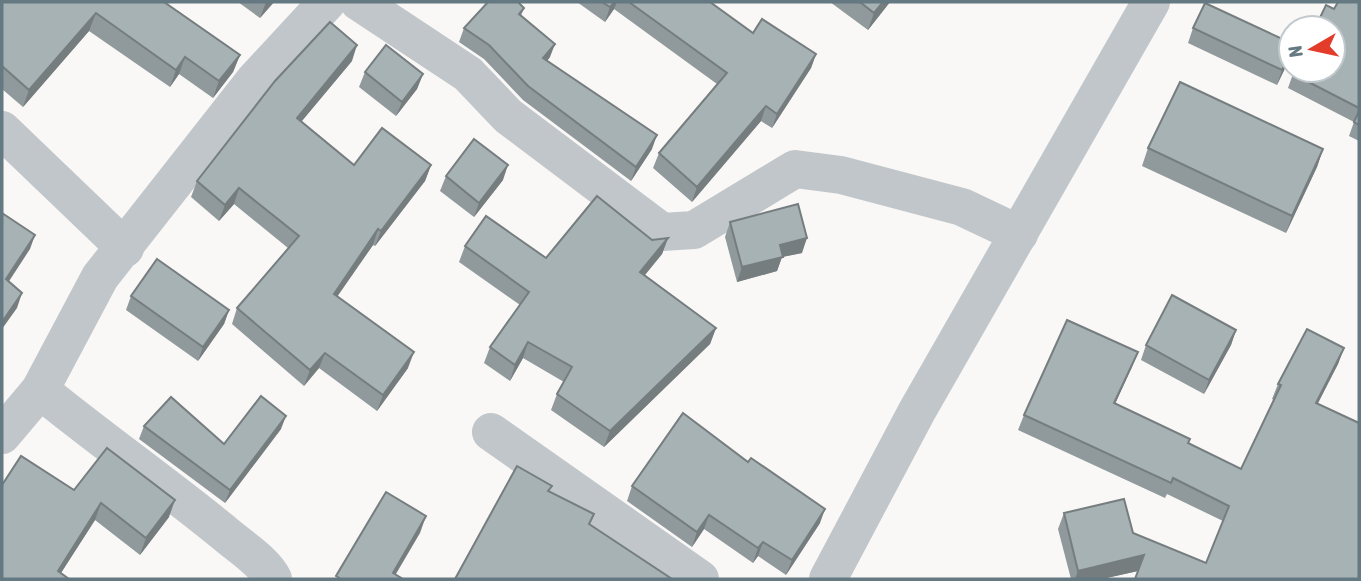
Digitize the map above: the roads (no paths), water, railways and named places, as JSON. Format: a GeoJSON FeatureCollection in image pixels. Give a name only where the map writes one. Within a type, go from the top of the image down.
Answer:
{"type":"FeatureCollection","features":[{"type":"Feature","properties":{"kind":"street"},"geometry":{"type":"LineString","coordinates":[[2,435],[40,390],[100,277],[254,81],[327,2]]}},
{"type":"Feature","properties":{"kind":"street"},"geometry":{"type":"LineString","coordinates":[[359,2],[468,74],[508,116],[662,233],[694,230],[795,169],[841,175],[962,207],[1018,234]]}},
{"type":"Feature","properties":{"kind":"street"},"geometry":{"type":"LineString","coordinates":[[828,579],[916,411],[1146,4]]}},
{"type":"Feature","properties":{"kind":"street"},"geometry":{"type":"LineString","coordinates":[[2,130],[125,248]]}},
{"type":"Feature","properties":{"kind":"street"},"geometry":{"type":"LineString","coordinates":[[40,390],[188,503],[249,553],[273,579]]}},
{"type":"Feature","properties":{"kind":"street"},"geometry":{"type":"LineString","coordinates":[[491,432],[700,579]]}}]}
